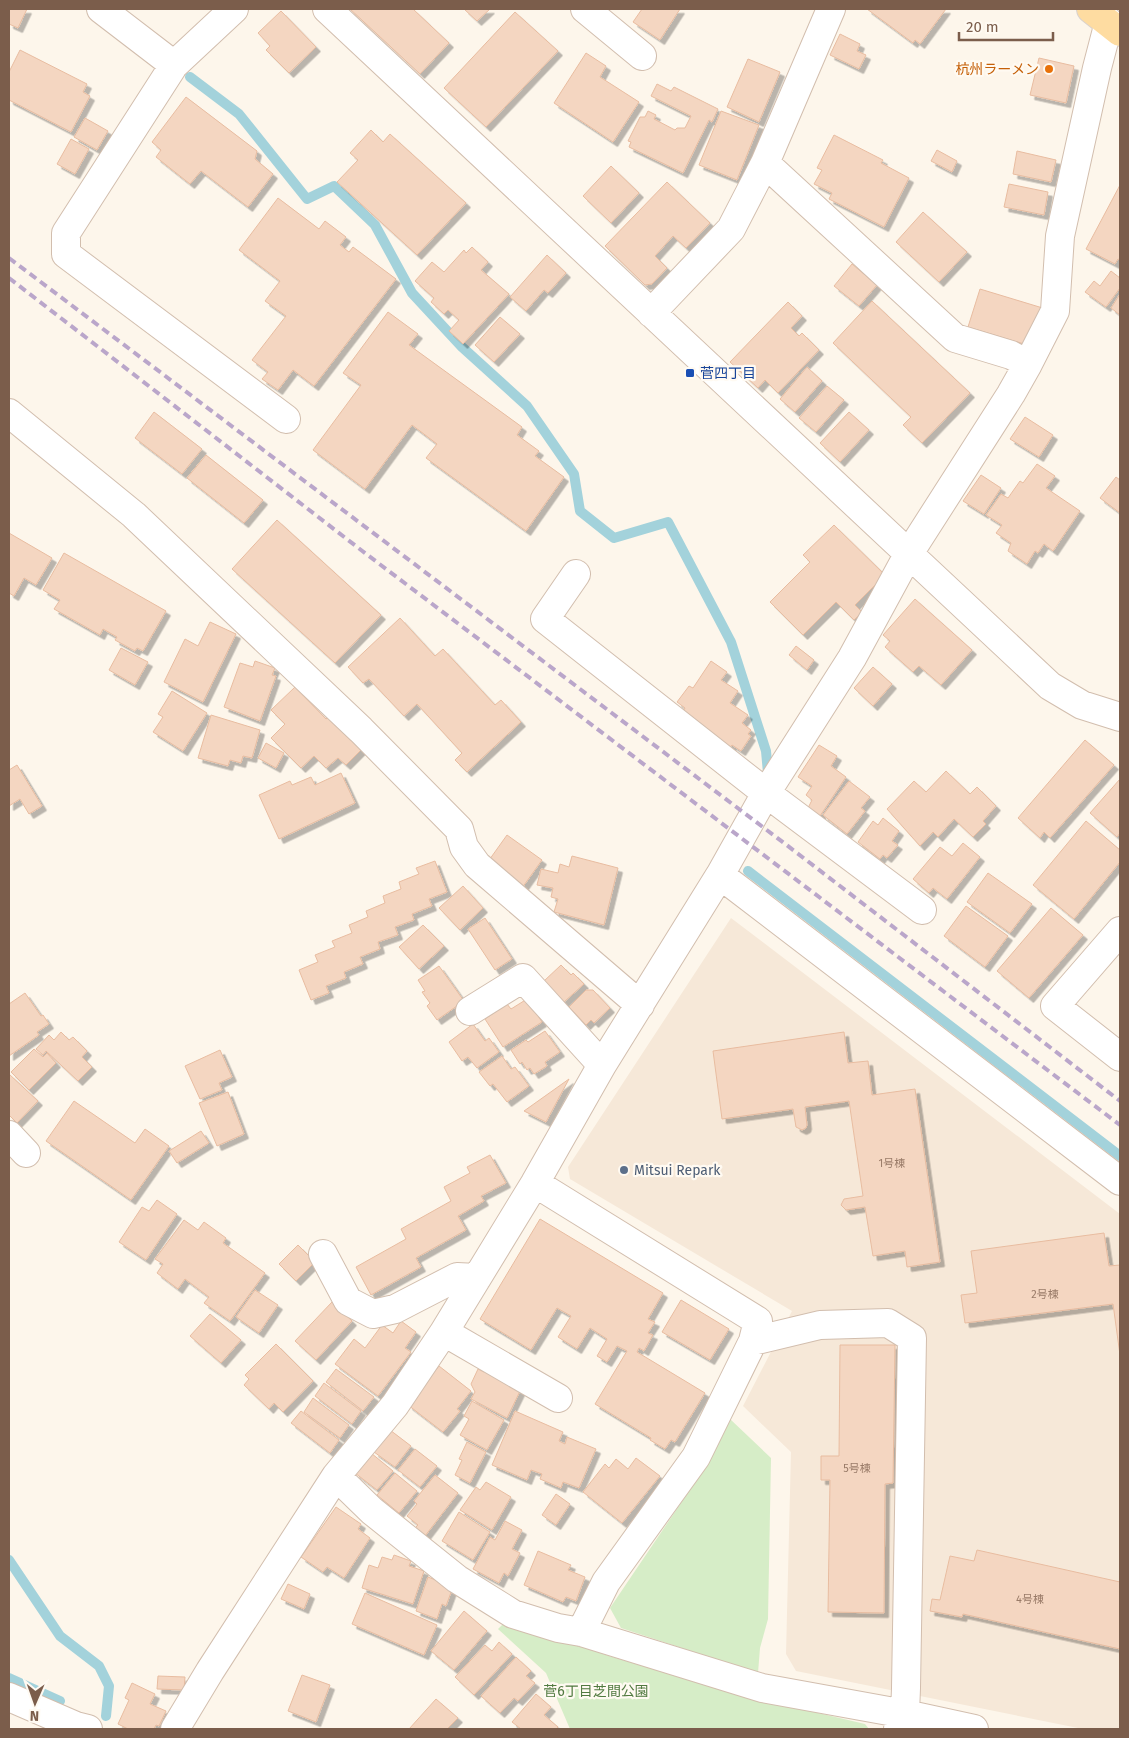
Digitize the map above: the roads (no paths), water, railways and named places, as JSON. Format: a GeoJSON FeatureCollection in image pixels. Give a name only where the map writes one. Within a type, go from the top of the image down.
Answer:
{"type":"FeatureCollection","features":[{"type":"Feature","properties":{"kind":"street"},"geometry":{"type":"LineString","coordinates":[[101,9],[174,65]]}},
{"type":"Feature","properties":{"kind":"street"},"geometry":{"type":"LineString","coordinates":[[234,9],[174,65],[66,233],[66,254],[286,419]]}},
{"type":"Feature","properties":{"kind":"street"},"geometry":{"type":"LineString","coordinates":[[327,9],[1050,686],[1082,705],[1120,717]]}},
{"type":"Feature","properties":{"kind":"street"},"geometry":{"type":"LineString","coordinates":[[585,9],[642,56]]}},
{"type":"Feature","properties":{"kind":"street"},"geometry":{"type":"LineString","coordinates":[[651,313],[731,229],[765,164],[831,9]]}},
{"type":"Feature","properties":{"kind":"street"},"geometry":{"type":"LineString","coordinates":[[175,1729],[210,1671],[336,1476],[395,1406],[444,1332],[535,1183],[602,1065],[720,875],[766,792],[852,658],[908,555],[1011,394],[1028,364],[1055,311],[1060,236],[1107,21]]}},
{"type":"Feature","properties":{"kind":"street"},"geometry":{"type":"LineString","coordinates":[[765,164],[955,338],[1011,355],[1028,364]]}},
{"type":"Feature","properties":{"kind":"street"},"geometry":{"type":"LineString","coordinates":[[9,413],[134,515],[361,730],[459,829],[464,847],[477,865],[640,1005]]}},
{"type":"Feature","properties":{"kind":"street"},"geometry":{"type":"LineString","coordinates":[[576,574],[544,619],[766,792],[922,910]]}},
{"type":"Feature","properties":{"kind":"street"},"geometry":{"type":"LineString","coordinates":[[720,875],[1120,1181]]}},
{"type":"Feature","properties":{"kind":"street"},"geometry":{"type":"LineString","coordinates":[[1120,931],[1055,1006],[1120,1056]]}},
{"type":"Feature","properties":{"kind":"street"},"geometry":{"type":"LineString","coordinates":[[470,1011],[523,978],[602,1065]]}},
{"type":"Feature","properties":{"kind":"street"},"geometry":{"type":"LineString","coordinates":[[535,1183],[758,1321],[753,1341],[696,1457],[606,1582],[581,1632]]}},
{"type":"Feature","properties":{"kind":"street"},"geometry":{"type":"LineString","coordinates":[[323,1254],[348,1301],[373,1314],[395,1309],[457,1277],[477,1278]]}},
{"type":"Feature","properties":{"kind":"street"},"geometry":{"type":"LineString","coordinates":[[753,1341],[820,1324],[888,1323],[912,1338],[901,1722]]}},
{"type":"Feature","properties":{"kind":"street"},"geometry":{"type":"LineString","coordinates":[[444,1332],[558,1398]]}},
{"type":"Feature","properties":{"kind":"street"},"geometry":{"type":"LineString","coordinates":[[336,1476],[372,1511],[457,1579],[513,1614],[558,1628],[581,1632],[762,1688],[901,1722],[974,1729]]}},
{"type":"Feature","properties":{"kind":"street"},"geometry":{"type":"LineString","coordinates":[[9,1697],[79,1728]]}},
{"type":"Feature","properties":{"kind":"waterway"},"geometry":{"type":"LineString","coordinates":[[190,77],[239,114],[307,199],[334,186],[375,225],[412,293],[462,347],[527,406],[574,474],[580,511],[614,538],[668,522],[731,642],[766,751],[768,773]]}},
{"type":"Feature","properties":{"kind":"waterway"},"geometry":{"type":"LineString","coordinates":[[748,871],[1120,1156]]}},
{"type":"Feature","properties":{"kind":"waterway"},"geometry":{"type":"LineString","coordinates":[[9,1560],[60,1636],[99,1666],[109,1686],[106,1716]]}},
{"type":"Feature","properties":{"kind":"waterway"},"geometry":{"type":"LineString","coordinates":[[9,1678],[60,1701]]}},
{"type":"Feature","properties":{"kind":"railway"},"geometry":{"type":"LineString","coordinates":[[9,258],[784,843],[1120,1101]]}},
{"type":"Feature","properties":{"kind":"railway"},"geometry":{"type":"LineString","coordinates":[[9,278],[361,550],[1120,1125]]}},
{"type":"Feature","properties":{"kind":"place","name":"杭州ラーメン"},"geometry":{"type":"Point","coordinates":[1049,69]}},
{"type":"Feature","properties":{"kind":"place","name":"菅四丁目"},"geometry":{"type":"Point","coordinates":[690,373]}},
{"type":"Feature","properties":{"kind":"place","name":"Mitsui Repark"},"geometry":{"type":"Point","coordinates":[624,1170]}},
{"type":"Feature","properties":{"kind":"park label","name":"菅6丁目芝間公園"},"geometry":{"type":"Point","coordinates":[596,1691]}}]}
